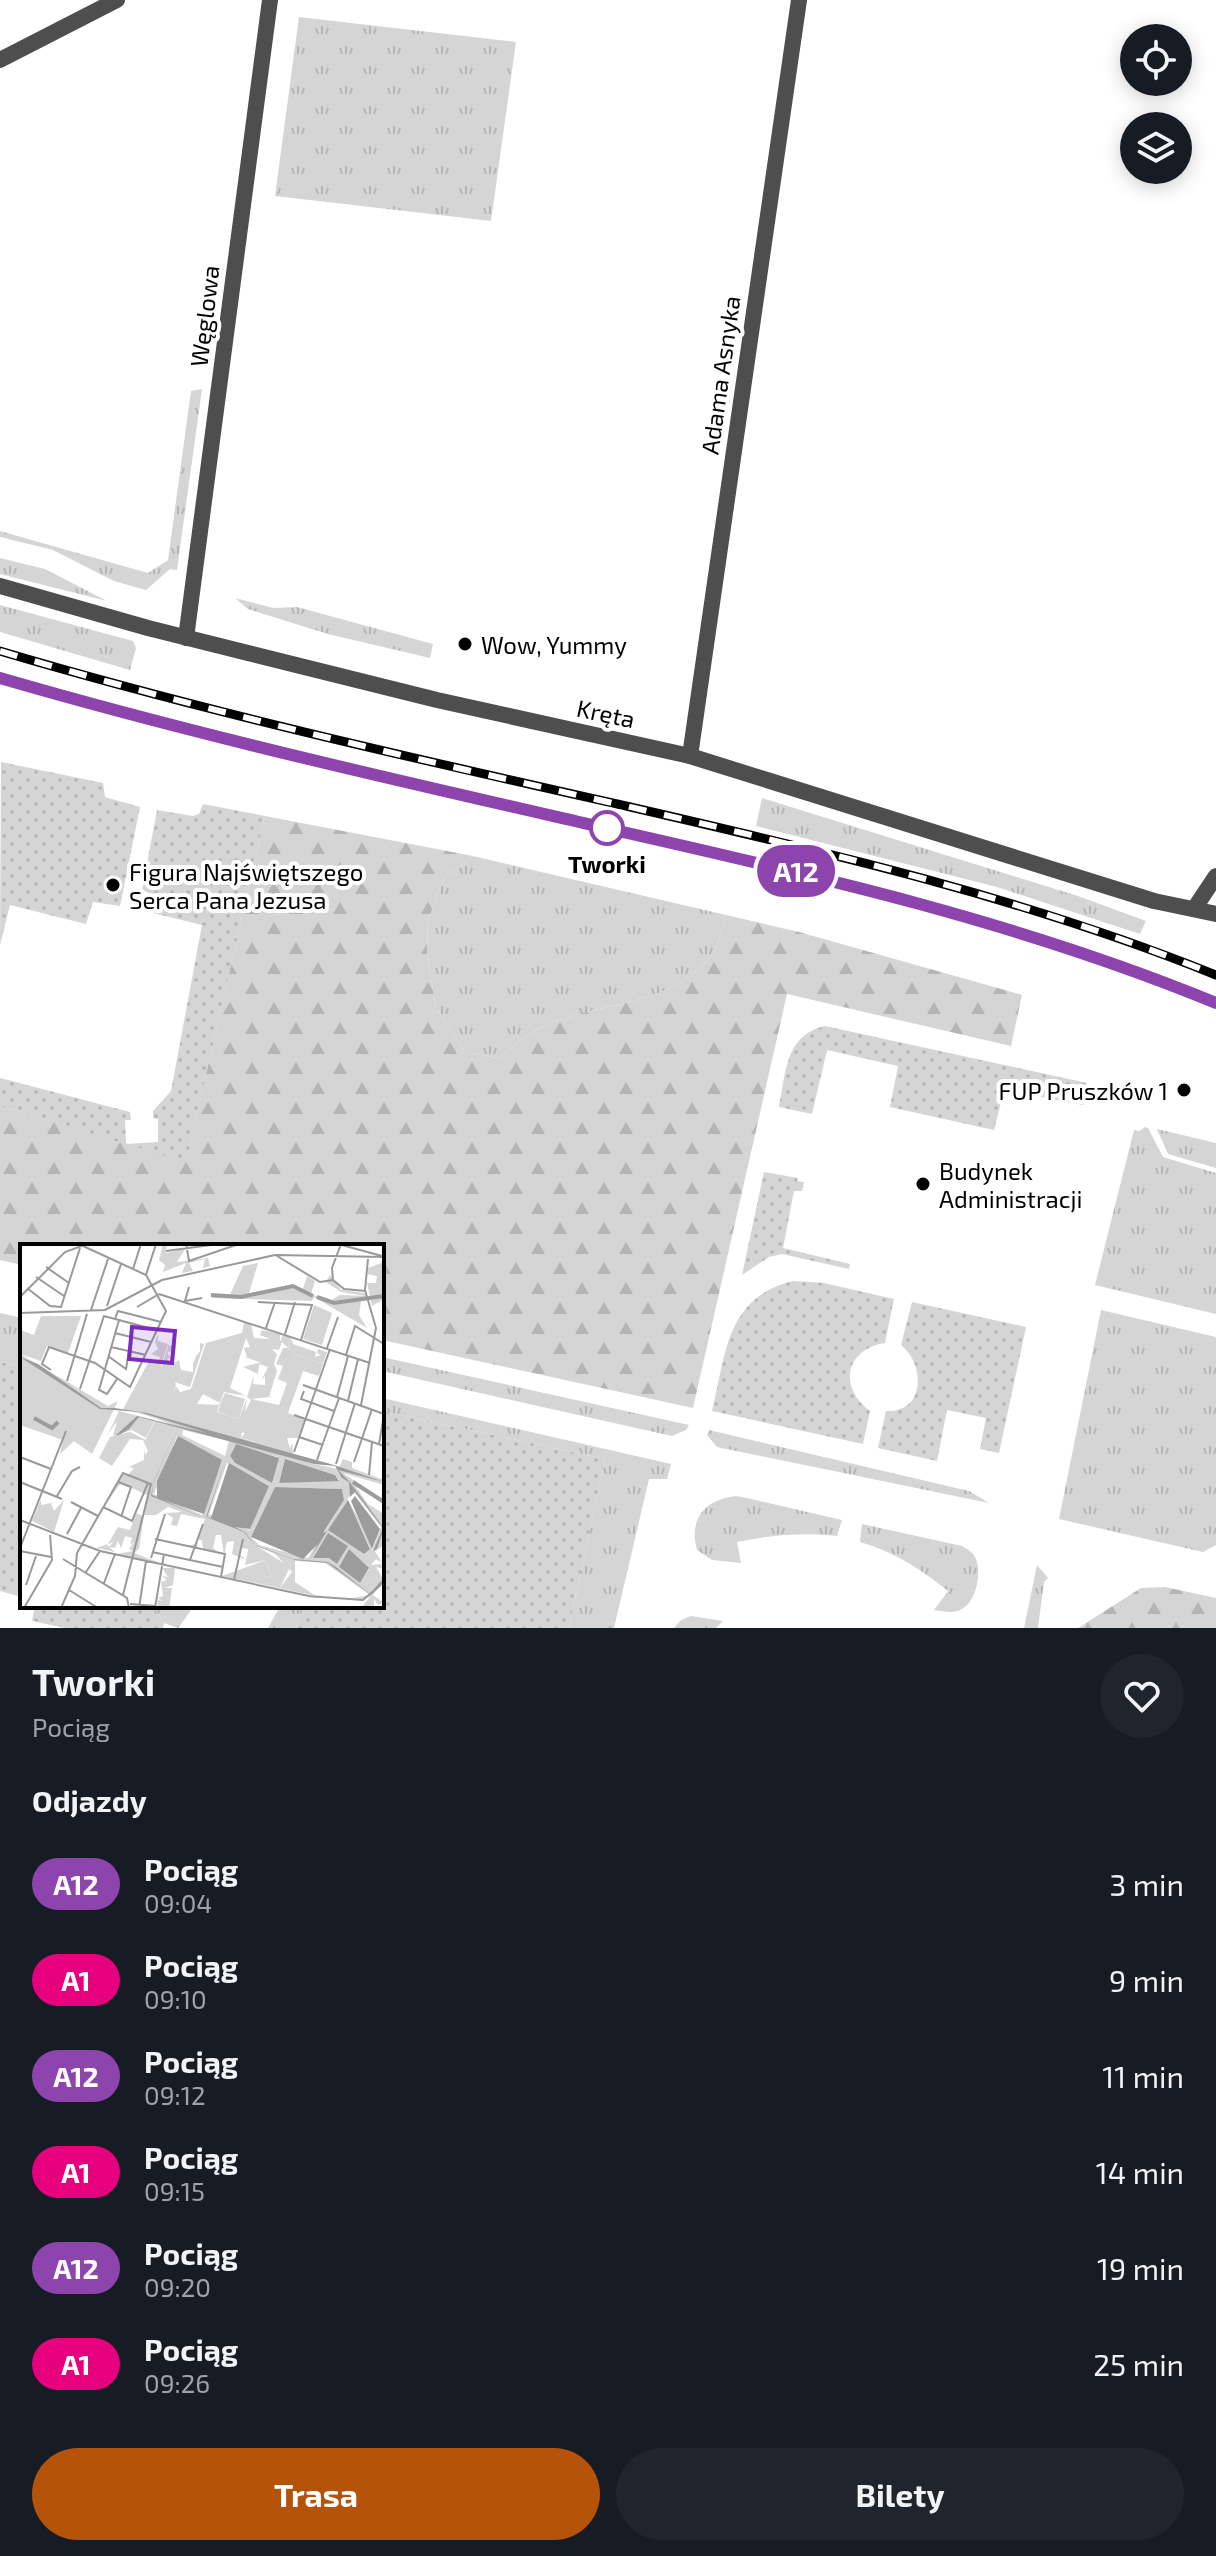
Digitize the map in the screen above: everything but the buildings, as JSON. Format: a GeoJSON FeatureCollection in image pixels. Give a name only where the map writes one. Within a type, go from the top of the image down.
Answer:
{"type":"FeatureCollection","features":[{"type":"Feature","properties":{"kind":"street"},"geometry":{"type":"LineString","coordinates":[[0,60],[117,0]]}},
{"type":"Feature","properties":{"kind":"street","name":"Węglowa"},"geometry":{"type":"LineString","coordinates":[[186,638],[270,0]]}},
{"type":"Feature","properties":{"kind":"street","name":"Adama Asnyka"},"geometry":{"type":"LineString","coordinates":[[690,756],[799,0]]}},
{"type":"Feature","properties":{"kind":"street","name":"Kręta"},"geometry":{"type":"LineString","coordinates":[[0,586],[186,638],[437,700],[690,756],[1140,896],[1216,914]]}},
{"type":"Feature","properties":{"kind":"street"},"geometry":{"type":"LineString","coordinates":[[1194,909],[1216,876]]}},
{"type":"Feature","properties":{"kind":"green space"},"geometry":{"type":"Polygon","coordinates":[[[299,17],[516,42],[491,221],[275,196],[299,17]]]}},
{"type":"Feature","properties":{"kind":"green space"},"geometry":{"type":"Polygon","coordinates":[[[202,389],[177,570],[170,569],[146,590],[114,581],[53,550],[0,537],[0,531],[148,573],[168,560],[191,391],[202,389]]]}},
{"type":"Feature","properties":{"kind":"green space"},"geometry":{"type":"Polygon","coordinates":[[[0,558],[45,569],[107,601],[0,574],[0,558]]]}},
{"type":"Feature","properties":{"kind":"green space"},"geometry":{"type":"Polygon","coordinates":[[[235,598],[273,608],[297,607],[433,644],[430,658],[328,634],[248,609],[235,598]]]}},
{"type":"Feature","properties":{"kind":"green space"},"geometry":{"type":"Polygon","coordinates":[[[0,605],[133,641],[136,648],[130,670],[0,632],[0,605]]]}},
{"type":"Feature","properties":{"kind":"green space"},"geometry":{"type":"Polygon","coordinates":[[[1,762],[103,783],[105,797],[140,807],[120,906],[93,902],[86,924],[10,905],[0,945],[1,762]]]}},
{"type":"Feature","properties":{"kind":"green space"},"geometry":{"type":"Polygon","coordinates":[[[762,798],[1078,896],[1146,921],[1140,934],[997,887],[756,826],[762,798]]]}},
{"type":"Feature","properties":{"kind":"green space"},"geometry":{"type":"Polygon","coordinates":[[[203,804],[265,816],[186,1162],[126,1144],[158,1142],[158,1119],[153,1118],[153,1111],[171,1091],[202,925],[145,911],[149,893],[142,890],[157,810],[193,816],[199,814],[203,804]]]}},
{"type":"Feature","properties":{"kind":"green space"},"geometry":{"type":"Polygon","coordinates":[[[265,816],[473,856],[444,878],[428,920],[427,954],[436,1008],[465,1052],[498,1058],[544,1026],[633,1001],[675,985],[694,973],[714,952],[726,915],[799,932],[1022,995],[1011,1046],[787,994],[693,1408],[384,1340],[384,1244],[20,1244],[20,1265],[0,1260],[0,1106],[186,1161],[265,816]]]}},
{"type":"Feature","properties":{"kind":"green space"},"geometry":{"type":"Polygon","coordinates":[[[473,856],[726,915],[714,952],[694,973],[675,985],[633,1001],[544,1026],[498,1058],[465,1052],[436,1008],[427,954],[428,920],[444,878],[473,856]]]}},
{"type":"Feature","properties":{"kind":"green space"},"geometry":{"type":"Polygon","coordinates":[[[825,1026],[1087,1083],[1083,1105],[1004,1090],[994,1130],[890,1107],[898,1066],[827,1050],[812,1114],[779,1107],[786,1069],[795,1047],[812,1031],[825,1026]]]}},
{"type":"Feature","properties":{"kind":"green space"},"geometry":{"type":"Polygon","coordinates":[[[0,1078],[130,1112],[131,1120],[125,1120],[126,1144],[0,1106],[0,1078]]]}},
{"type":"Feature","properties":{"kind":"green space"},"geometry":{"type":"Polygon","coordinates":[[[1145,1127],[1163,1157],[1216,1173],[1216,1314],[1095,1285],[1134,1130],[1140,1131],[1145,1127]]]}},
{"type":"Feature","properties":{"kind":"green space"},"geometry":{"type":"Polygon","coordinates":[[[1157,1129],[1216,1143],[1216,1168],[1168,1154],[1157,1129]]]}},
{"type":"Feature","properties":{"kind":"green space"},"geometry":{"type":"Polygon","coordinates":[[[764,1172],[798,1178],[797,1181],[804,1182],[802,1191],[794,1191],[783,1248],[850,1264],[849,1269],[782,1254],[769,1257],[742,1275],[764,1172]]]}},
{"type":"Feature","properties":{"kind":"green space"},"geometry":{"type":"Polygon","coordinates":[[[793,1281],[824,1283],[894,1299],[885,1343],[861,1353],[850,1371],[853,1392],[870,1411],[863,1444],[712,1411],[726,1349],[742,1314],[754,1300],[771,1289],[793,1281]]]}},
{"type":"Feature","properties":{"kind":"green space"},"geometry":{"type":"Polygon","coordinates":[[[912,1302],[1026,1327],[999,1453],[980,1449],[986,1418],[947,1410],[937,1461],[878,1448],[886,1411],[899,1410],[908,1404],[918,1386],[915,1364],[901,1345],[912,1302]]]}},
{"type":"Feature","properties":{"kind":"green space"},"geometry":{"type":"Polygon","coordinates":[[[1101,1310],[1216,1337],[1216,1545],[1203,1552],[1059,1519],[1101,1310]]]}},
{"type":"Feature","properties":{"kind":"green space"},"geometry":{"type":"Polygon","coordinates":[[[0,1313],[20,1318],[20,1367],[0,1362],[0,1313]]]}},
{"type":"Feature","properties":{"kind":"green space"},"geometry":{"type":"Polygon","coordinates":[[[384,1357],[689,1425],[686,1430],[672,1436],[384,1371],[384,1357]]]}},
{"type":"Feature","properties":{"kind":"green space"},"geometry":{"type":"Polygon","coordinates":[[[0,1362],[20,1367],[20,1596],[0,1591],[0,1362]]]}},
{"type":"Feature","properties":{"kind":"green space"},"geometry":{"type":"Polygon","coordinates":[[[384,1398],[671,1464],[667,1479],[649,1479],[614,1628],[569,1628],[605,1459],[384,1411],[384,1398]]]}},
{"type":"Feature","properties":{"kind":"green space"},"geometry":{"type":"Polygon","coordinates":[[[384,1411],[605,1459],[569,1628],[296,1628],[301,1608],[384,1608],[384,1411]]]}},
{"type":"Feature","properties":{"kind":"green space"},"geometry":{"type":"Polygon","coordinates":[[[709,1430],[969,1491],[989,1503],[717,1447],[707,1435],[709,1430]]]}},
{"type":"Feature","properties":{"kind":"green space"},"geometry":{"type":"Polygon","coordinates":[[[736,1496],[842,1520],[837,1536],[799,1534],[737,1542],[741,1563],[712,1560],[697,1550],[697,1520],[716,1501],[736,1496]]]}},
{"type":"Feature","properties":{"kind":"green space"},"geometry":{"type":"Polygon","coordinates":[[[862,1524],[962,1546],[973,1554],[978,1568],[977,1585],[971,1600],[957,1611],[934,1610],[948,1591],[907,1562],[860,1542],[862,1524]]]}},
{"type":"Feature","properties":{"kind":"green space"},"geometry":{"type":"Polygon","coordinates":[[[1037,1565],[1048,1578],[1044,1582],[1038,1628],[1024,1628],[1037,1565]]]}},
{"type":"Feature","properties":{"kind":"green space"},"geometry":{"type":"Polygon","coordinates":[[[1165,1587],[1216,1598],[1216,1628],[1078,1628],[1141,1588],[1165,1587]]]}},
{"type":"Feature","properties":{"kind":"green space"},"geometry":{"type":"Polygon","coordinates":[[[35,1608],[154,1608],[164,1623],[163,1628],[65,1628],[32,1621],[35,1608]]]}},
{"type":"Feature","properties":{"kind":"green space"},"geometry":{"type":"Polygon","coordinates":[[[154,1608],[192,1608],[178,1628],[164,1623],[154,1608]]]}},
{"type":"Feature","properties":{"kind":"green space"},"geometry":{"type":"Polygon","coordinates":[[[279,1608],[301,1608],[296,1628],[268,1628],[279,1608]]]}},
{"type":"Feature","properties":{"kind":"green space"},"geometry":{"type":"Polygon","coordinates":[[[691,1616],[723,1621],[716,1628],[674,1628],[681,1620],[691,1616]]]}},
{"type":"Feature","properties":{"kind":"railway"},"geometry":{"type":"LineString","coordinates":[[0,651],[233,714],[776,841],[925,879],[1072,923],[1216,975]]}},
{"type":"Feature","properties":{"kind":"railway"},"geometry":{"type":"LineString","coordinates":[[0,678],[234,741],[851,886],[1072,949],[1216,1002]]}},
{"type":"Feature","properties":{"kind":"train","name":"A12"},"geometry":{"type":"LineString","coordinates":[[0,678],[256,747],[856,886],[1061,945],[1216,1003]]}},
{"type":"Feature","properties":{"kind":"place","name":"Wow, Yummy"},"geometry":{"type":"Point","coordinates":[465,644]}},
{"type":"Feature","properties":{"kind":"place","name":"Tworki"},"geometry":{"type":"Point","coordinates":[607,828]}},
{"type":"Feature","properties":{"kind":"place","name":"Figura Najświętszego Serca Pana Jezusa"},"geometry":{"type":"Point","coordinates":[113,885]}},
{"type":"Feature","properties":{"kind":"place","name":"FUP Pruszków 1"},"geometry":{"type":"Point","coordinates":[1184,1090]}},
{"type":"Feature","properties":{"kind":"place","name":"Budynek Administracji"},"geometry":{"type":"Point","coordinates":[923,1184]}}]}
